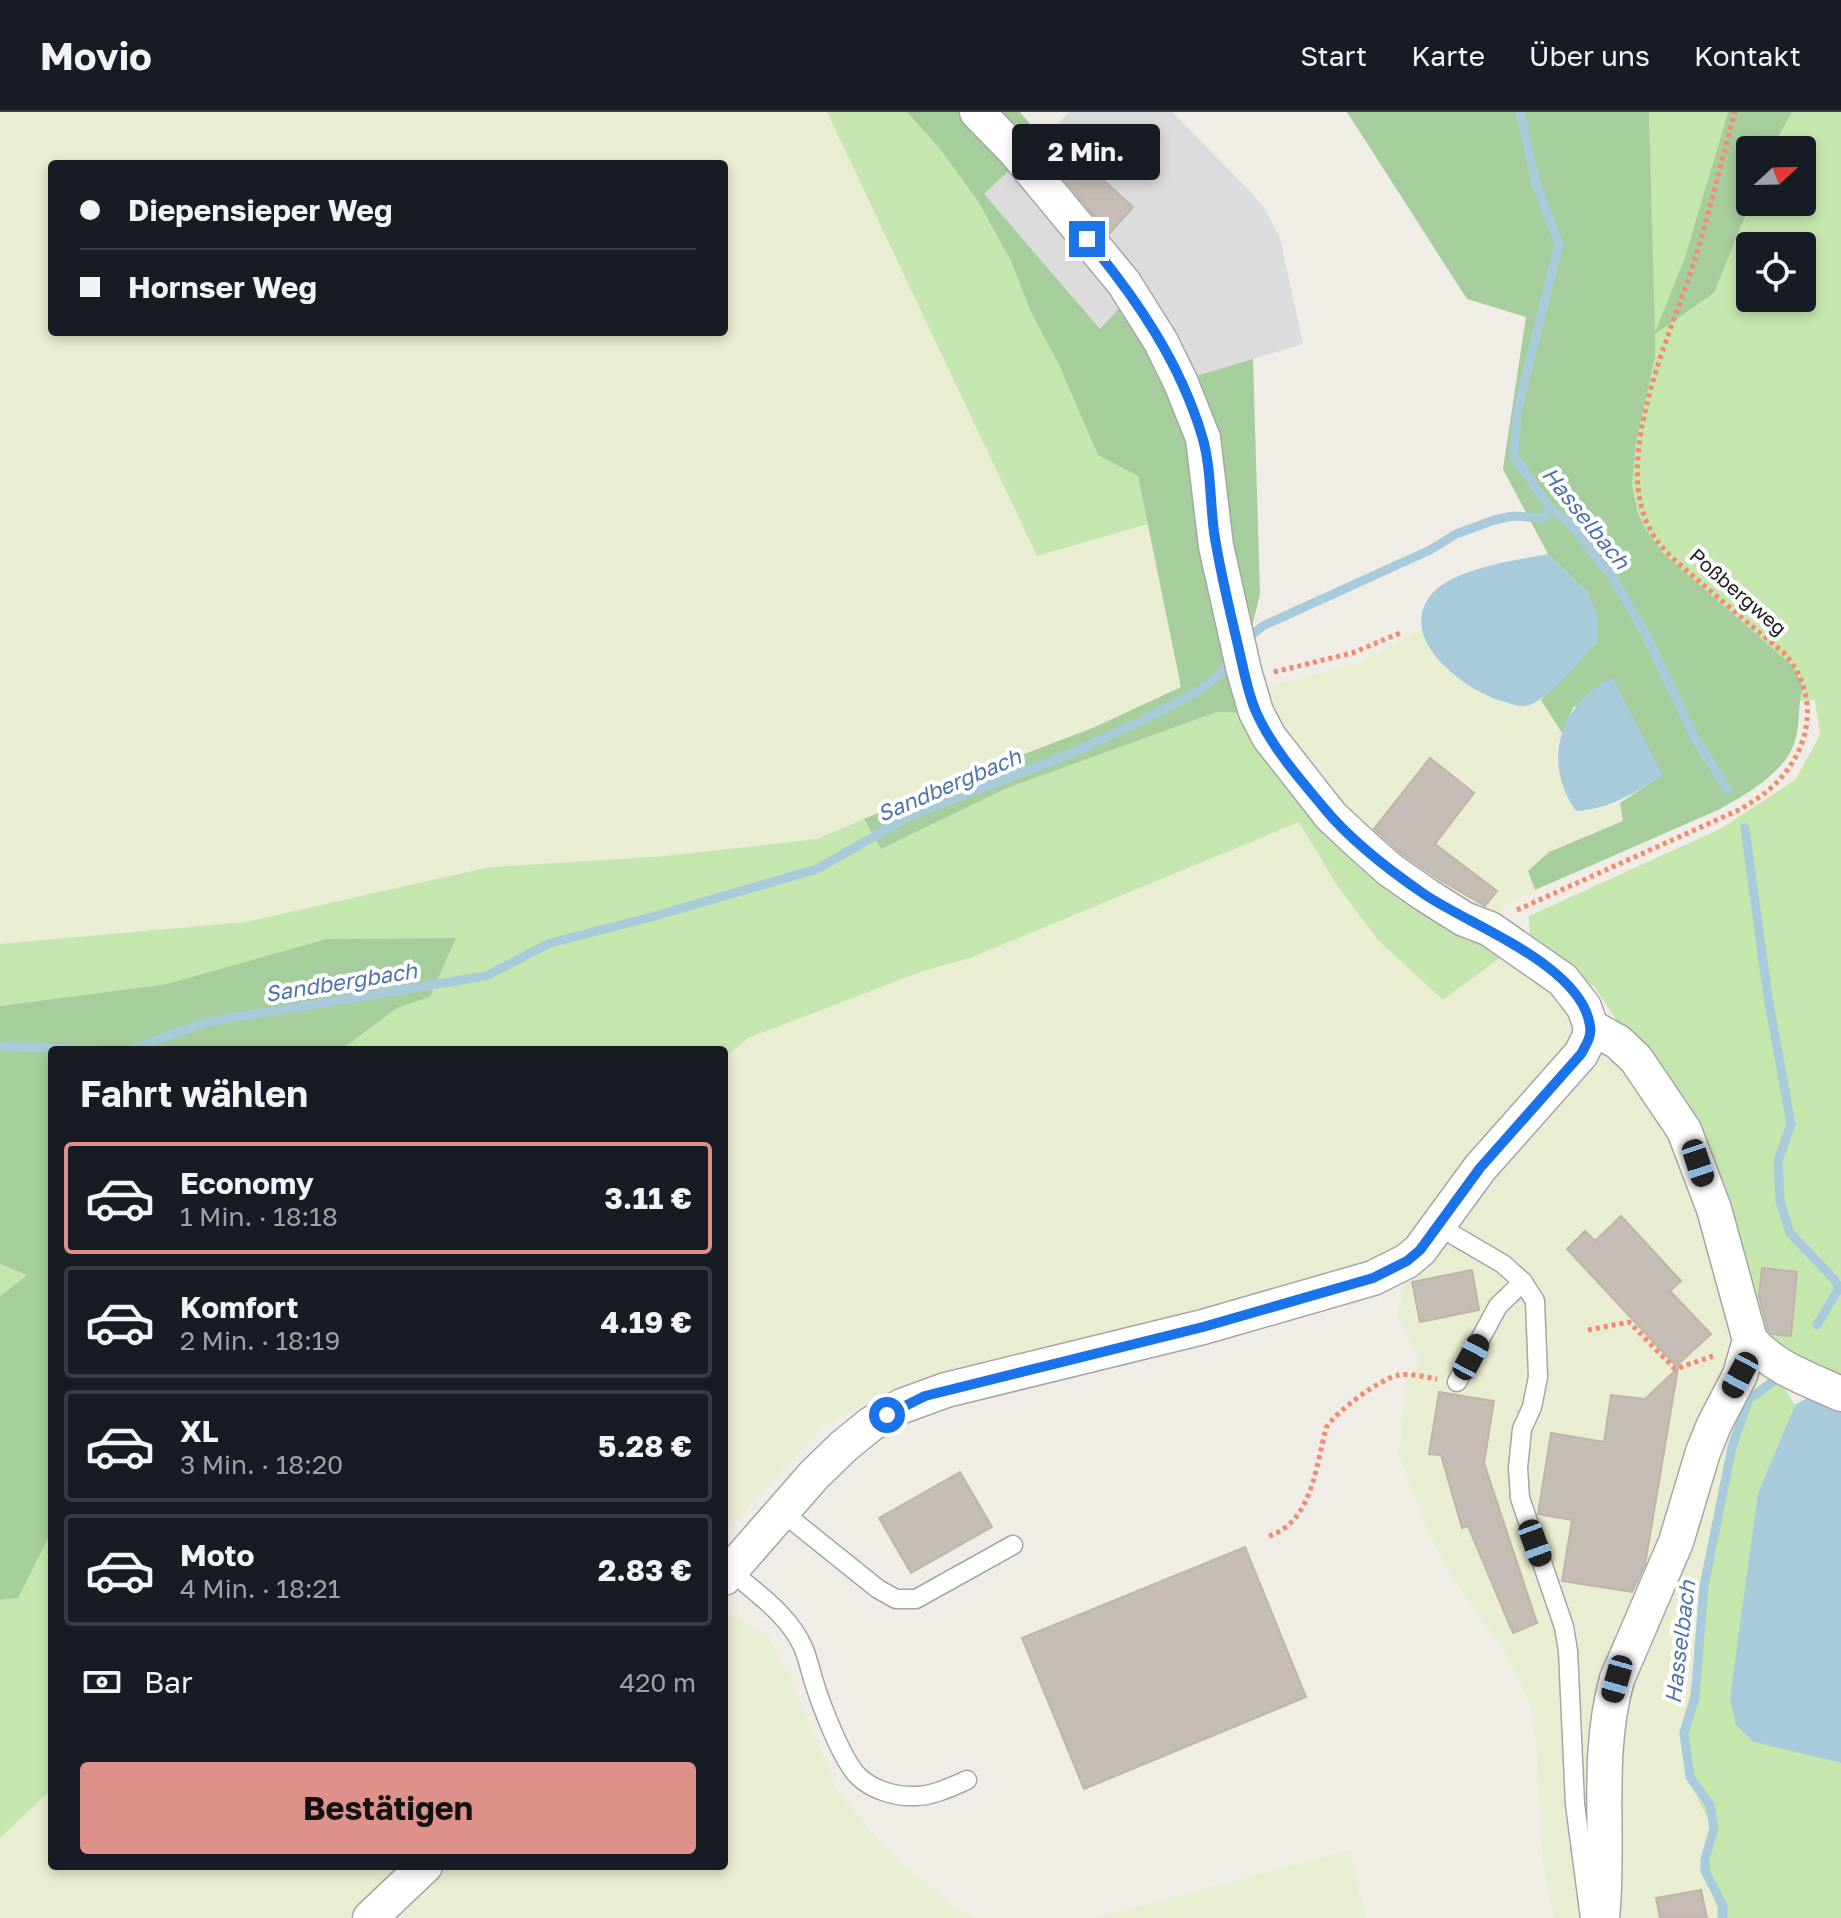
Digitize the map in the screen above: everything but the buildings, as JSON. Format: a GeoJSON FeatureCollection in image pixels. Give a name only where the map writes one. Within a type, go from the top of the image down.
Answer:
{"type":"FeatureCollection","features":[{"type":"Feature","properties":{"kind":"street"},"geometry":{"type":"LineString","coordinates":[[728,1575],[844,1446],[871,1424],[902,1406],[946,1390],[1203,1327],[1373,1278],[1407,1261],[1420,1250],[1480,1168],[1581,1054],[1591,1027],[1584,1007],[1563,980],[1490,929],[1464,919],[1389,869],[1331,816],[1269,737],[1256,712],[1234,630],[1216,546],[1203,438],[1161,342],[1124,283],[1015,151],[977,112]]}},
{"type":"Feature","properties":{"kind":"street"},"geometry":{"type":"LineString","coordinates":[[1591,1027],[1618,1042],[1636,1059],[1684,1130],[1714,1209],[1740,1375],[1708,1439],[1676,1542],[1610,1702],[1603,1766],[1606,1864],[1602,1918]]}},
{"type":"Feature","properties":{"kind":"street"},"geometry":{"type":"LineString","coordinates":[[1735,1347],[1763,1355],[1778,1366],[1841,1394]]}},
{"type":"Feature","properties":{"kind":"street"},"geometry":{"type":"LineString","coordinates":[[370,1918],[421,1870]]}},
{"type":"Feature","properties":{"kind":"lane"},"geometry":{"type":"LineString","coordinates":[[1438,1226],[1503,1264],[1523,1282],[1535,1301],[1538,1377],[1532,1407],[1522,1429],[1518,1468],[1520,1498],[1564,1627],[1568,1651],[1575,1804],[1590,1918]]}},
{"type":"Feature","properties":{"kind":"lane"},"geometry":{"type":"LineString","coordinates":[[1457,1382],[1498,1306],[1523,1282]]}},
{"type":"Feature","properties":{"kind":"lane"},"geometry":{"type":"LineString","coordinates":[[782,1512],[878,1589],[906,1601],[916,1599],[1013,1545]]}},
{"type":"Feature","properties":{"kind":"lane"},"geometry":{"type":"LineString","coordinates":[[728,1575],[781,1615],[802,1645],[815,1684],[857,1776],[873,1787],[898,1795],[916,1796],[934,1793],[967,1780]]}},
{"type":"Feature","properties":{"kind":"path","name":"Poßbergweg"},"geometry":{"type":"LineString","coordinates":[[1490,929],[1522,907],[1741,809],[1771,788],[1789,767],[1803,741],[1808,701],[1801,675],[1784,653],[1666,552],[1650,529],[1637,493],[1635,473],[1659,361],[1693,265],[1735,112]]}},
{"type":"Feature","properties":{"kind":"path"},"geometry":{"type":"LineString","coordinates":[[1245,675],[1352,653],[1400,633]]}},
{"type":"Feature","properties":{"kind":"path"},"geometry":{"type":"LineString","coordinates":[[1588,1330],[1629,1322],[1675,1369],[1735,1347]]}},
{"type":"Feature","properties":{"kind":"path"},"geometry":{"type":"LineString","coordinates":[[1269,1536],[1282,1532],[1303,1510],[1326,1428],[1347,1405],[1395,1376],[1457,1382]]}},
{"type":"Feature","properties":{"kind":"shaded area"},"geometry":{"type":"Polygon","coordinates":[[[1069,112],[1172,112],[1264,208],[1280,238],[1303,344],[1176,382],[1126,302],[1100,330],[984,194],[1069,112]]]}},
{"type":"Feature","properties":{"kind":"green space"},"geometry":{"type":"Polygon","coordinates":[[[0,112],[827,112],[1037,556],[1148,524],[1181,687],[1095,727],[957,780],[817,839],[655,857],[246,922],[0,944],[0,112]]]}},
{"type":"Feature","properties":{"kind":"green space"},"geometry":{"type":"Polygon","coordinates":[[[827,112],[907,112],[940,149],[979,203],[1011,261],[1031,312],[1059,365],[1098,454],[1138,476],[1148,524],[1037,556],[827,112]]]}},
{"type":"Feature","properties":{"kind":"green space"},"geometry":{"type":"Polygon","coordinates":[[[907,112],[1020,112],[1043,139],[984,194],[1100,329],[1126,301],[1176,382],[1253,359],[1260,594],[1239,679],[1245,713],[1217,712],[1007,788],[881,849],[864,819],[1095,727],[1181,687],[1138,476],[1098,455],[1059,365],[1031,312],[1011,261],[979,203],[940,149],[907,112]]]}},
{"type":"Feature","properties":{"kind":"green space"},"geometry":{"type":"Polygon","coordinates":[[[1347,112],[1649,112],[1655,332],[1685,257],[1728,112],[1792,112],[1779,136],[1736,136],[1736,216],[1745,216],[1739,232],[1736,232],[1714,293],[1655,334],[1655,357],[1636,443],[1632,486],[1638,513],[1646,530],[1664,554],[1793,666],[1803,687],[1794,744],[1782,765],[1772,774],[1751,791],[1718,810],[1535,890],[1528,871],[1549,852],[1623,821],[1620,803],[1662,775],[1574,706],[1562,733],[1541,700],[1597,642],[1588,593],[1548,554],[1503,469],[1526,317],[1467,299],[1347,112]]]}},
{"type":"Feature","properties":{"kind":"green space"},"geometry":{"type":"Polygon","coordinates":[[[1649,112],[1728,112],[1685,257],[1655,332],[1714,293],[1736,239],[1736,312],[1816,312],[1816,232],[1739,232],[1745,216],[1816,216],[1816,136],[1779,136],[1792,112],[1841,112],[1841,1384],[1756,1336],[1638,1053],[1594,986],[1530,941],[1529,916],[1720,829],[1795,780],[1820,735],[1815,700],[1798,701],[1803,687],[1793,666],[1664,554],[1646,530],[1638,513],[1632,486],[1636,443],[1655,357],[1649,112]]]}},
{"type":"Feature","properties":{"kind":"green space"},"geometry":{"type":"Polygon","coordinates":[[[1423,629],[1426,643],[1439,661],[1523,706],[1541,700],[1562,733],[1557,753],[1569,801],[1576,811],[1620,803],[1623,821],[1549,852],[1528,871],[1535,890],[1492,913],[1471,914],[1336,808],[1283,735],[1264,688],[1358,663],[1423,629]]]}},
{"type":"Feature","properties":{"kind":"green space"},"geometry":{"type":"Polygon","coordinates":[[[1217,712],[1245,713],[1299,789],[1509,951],[1443,1000],[1379,941],[1338,887],[1299,822],[970,958],[923,971],[748,1038],[728,1055],[728,1046],[346,1046],[397,1008],[430,997],[456,938],[167,984],[0,1006],[0,944],[246,922],[490,867],[655,857],[817,839],[864,819],[881,849],[1007,788],[1217,712]]]}},
{"type":"Feature","properties":{"kind":"green space"},"geometry":{"type":"Polygon","coordinates":[[[1299,822],[1338,887],[1443,1000],[1509,951],[1554,986],[1576,1029],[1572,1049],[1478,1147],[1402,1242],[1368,1262],[1229,1306],[891,1389],[823,1426],[728,1529],[728,1055],[748,1038],[923,971],[970,958],[1299,822]]]}},
{"type":"Feature","properties":{"kind":"green space"},"geometry":{"type":"Polygon","coordinates":[[[456,938],[430,997],[397,1008],[346,1046],[48,1046],[48,1539],[18,1598],[0,1600],[0,1296],[27,1275],[0,1264],[0,1006],[167,984],[327,939],[456,938]]]}},
{"type":"Feature","properties":{"kind":"green space"},"geometry":{"type":"Polygon","coordinates":[[[1595,1056],[1632,1061],[1648,1079],[1774,1372],[1729,1444],[1700,1586],[1690,1695],[1679,1733],[1688,1779],[1710,1823],[1702,1870],[1717,1907],[1717,1918],[1554,1918],[1544,1868],[1531,1706],[1510,1660],[1450,1572],[1430,1535],[1399,1454],[1407,1378],[1421,1361],[1398,1316],[1407,1269],[1595,1056]]]}},
{"type":"Feature","properties":{"kind":"green space"},"geometry":{"type":"Polygon","coordinates":[[[0,1264],[27,1275],[0,1296],[0,1264]]]}},
{"type":"Feature","properties":{"kind":"green space"},"geometry":{"type":"Polygon","coordinates":[[[1774,1372],[1795,1405],[1758,1493],[1746,1584],[1754,1741],[1841,1763],[1841,1918],[1717,1918],[1717,1907],[1702,1870],[1710,1823],[1688,1779],[1679,1733],[1690,1695],[1729,1444],[1756,1392],[1774,1372]]]}},
{"type":"Feature","properties":{"kind":"green space"},"geometry":{"type":"Polygon","coordinates":[[[48,1539],[48,1793],[0,1838],[0,1600],[18,1598],[48,1539]]]}},
{"type":"Feature","properties":{"kind":"green space"},"geometry":{"type":"Polygon","coordinates":[[[728,1612],[768,1636],[790,1676],[837,1791],[890,1854],[955,1908],[979,1918],[389,1918],[439,1870],[728,1870],[728,1612]]]}},
{"type":"Feature","properties":{"kind":"green space"},"geometry":{"type":"Polygon","coordinates":[[[48,1793],[48,1870],[397,1870],[347,1918],[0,1918],[0,1838],[48,1793]]]}},
{"type":"Feature","properties":{"kind":"green space"},"geometry":{"type":"Polygon","coordinates":[[[1350,1850],[1365,1918],[1097,1918],[1350,1850]]]}},
{"type":"Feature","properties":{"kind":"water"},"geometry":{"type":"Polygon","coordinates":[[[1548,554],[1588,593],[1598,615],[1597,642],[1544,696],[1526,706],[1517,705],[1487,695],[1454,675],[1429,646],[1422,629],[1422,613],[1430,596],[1453,579],[1485,567],[1548,554]]]}},
{"type":"Feature","properties":{"kind":"water"},"geometry":{"type":"Polygon","coordinates":[[[1612,677],[1663,775],[1611,803],[1576,811],[1565,792],[1560,773],[1558,754],[1561,736],[1580,703],[1612,677]]]}},
{"type":"Feature","properties":{"kind":"water"},"geometry":{"type":"Polygon","coordinates":[[[1812,1395],[1841,1407],[1841,1763],[1754,1742],[1736,1725],[1730,1698],[1758,1493],[1795,1405],[1812,1395]]]}},
{"type":"Feature","properties":{"kind":"waterway","name":"Hasselbach"},"geometry":{"type":"LineString","coordinates":[[1520,112],[1536,183],[1559,244],[1517,412],[1514,456],[1550,508],[1570,524],[1613,578],[1645,633],[1695,738],[1728,790]]}},
{"type":"Feature","properties":{"kind":"waterway","name":"Sandbergbach"},"geometry":{"type":"LineString","coordinates":[[1244,641],[1263,626],[1430,550],[1456,534],[1513,516],[1544,518],[1550,508]]}},
{"type":"Feature","properties":{"kind":"waterway","name":"Sandbergbach"},"geometry":{"type":"LineString","coordinates":[[142,1046],[207,1022],[486,976],[550,943],[817,869],[912,815],[1065,756],[1135,724],[1197,692],[1220,674],[1231,659]]}},
{"type":"Feature","properties":{"kind":"waterway","name":"Hasselbach"},"geometry":{"type":"LineString","coordinates":[[1745,828],[1768,997],[1791,1124],[1778,1161],[1780,1201],[1790,1233],[1839,1288],[1817,1325]]}},
{"type":"Feature","properties":{"kind":"waterway","name":"Sandbergbach"},"geometry":{"type":"LineString","coordinates":[[0,1046],[48,1048]]}},
{"type":"Feature","properties":{"kind":"waterway","name":"Hasselbach"},"geometry":{"type":"LineString","coordinates":[[1723,1918],[1723,1906],[1705,1871],[1705,1859],[1714,1829],[1710,1805],[1690,1777],[1684,1733],[1695,1698],[1704,1586],[1732,1447],[1749,1399],[1778,1378]]}},
{"type":"Feature","properties":{"kind":"route"},"geometry":{"type":"LineString","coordinates":[[887,1415],[925,1396],[1203,1327],[1373,1278],[1394,1269],[1420,1250],[1480,1168],[1581,1054],[1591,1027],[1584,1007],[1551,970],[1490,929],[1464,919],[1389,869],[1331,816],[1269,737],[1256,712],[1234,630],[1216,546],[1203,438],[1181,383],[1153,328],[1124,283],[1087,239]]}}]}
